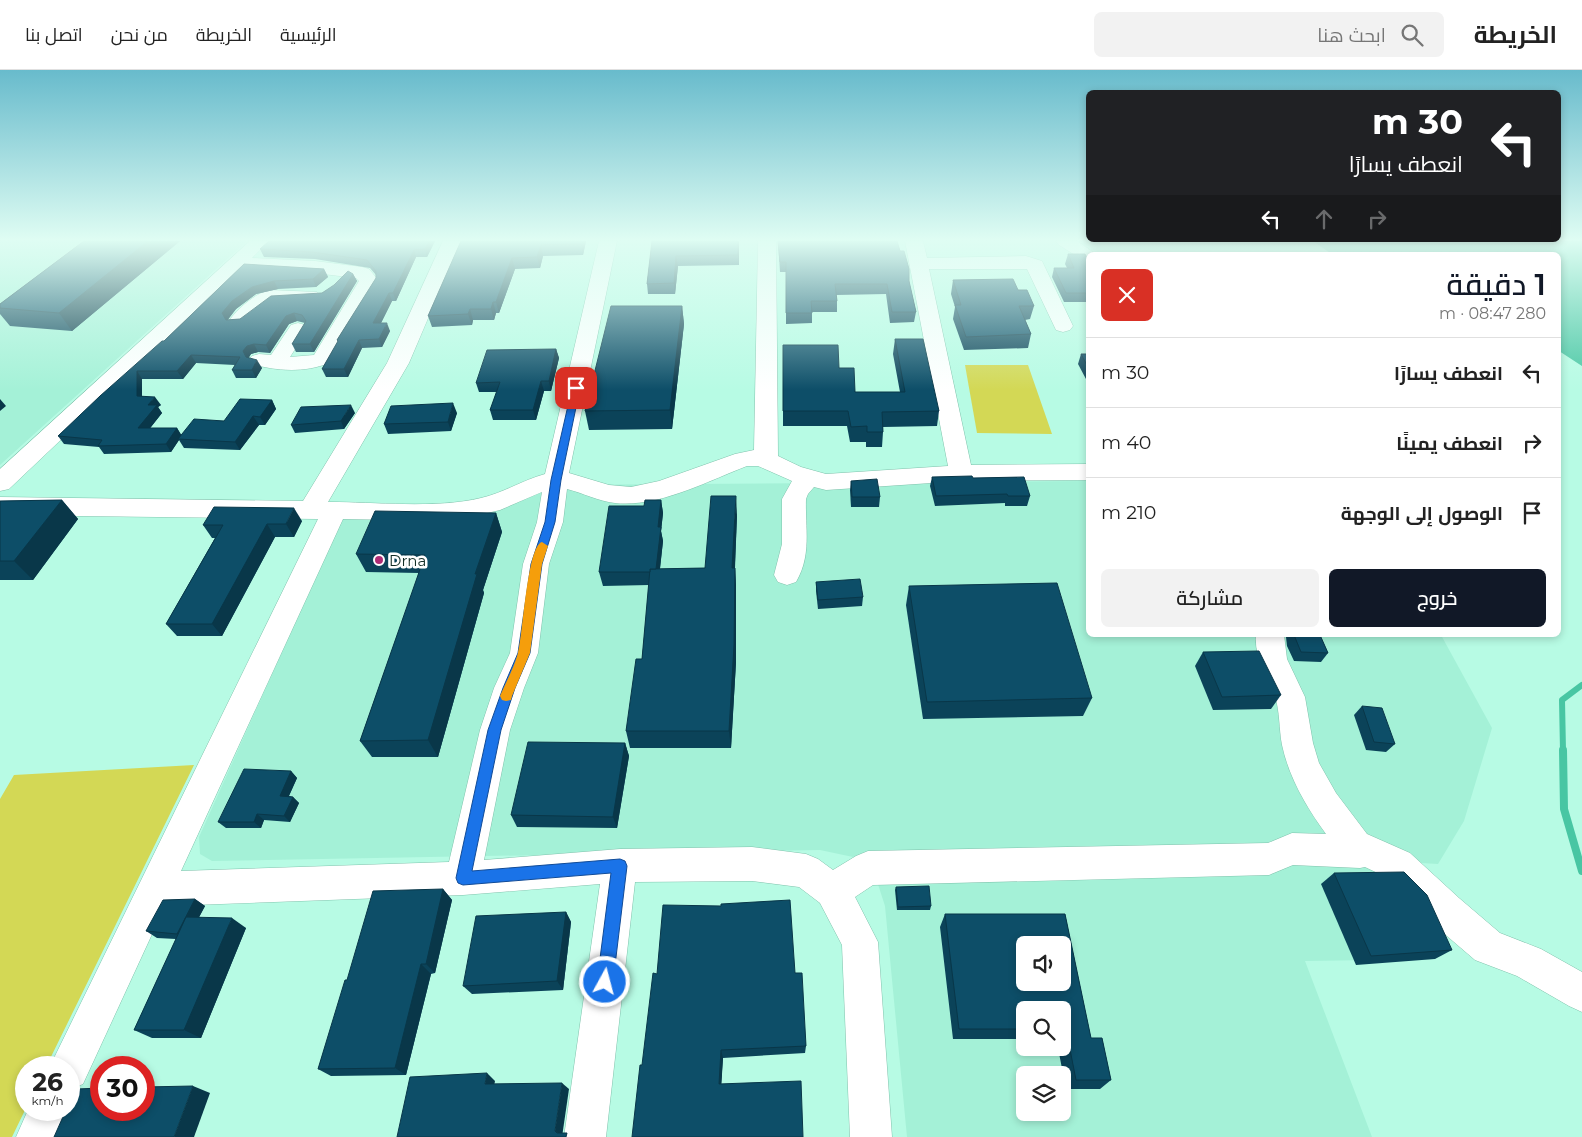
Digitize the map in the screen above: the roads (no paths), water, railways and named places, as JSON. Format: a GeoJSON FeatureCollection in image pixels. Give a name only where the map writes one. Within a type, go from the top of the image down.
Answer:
{"type":"FeatureCollection","features":[{"type":"Feature","properties":{"kind":"street"},"geometry":{"type":"LineString","coordinates":[[0,483],[205,291]]}},
{"type":"Feature","properties":{"kind":"street"},"geometry":{"type":"LineString","coordinates":[[238,322],[259,302],[270,296],[313,296],[322,291]]}},
{"type":"Feature","properties":{"kind":"street"},"geometry":{"type":"LineString","coordinates":[[298,329],[268,361],[302,363],[317,362],[322,359],[365,291]]}},
{"type":"Feature","properties":{"kind":"street"},"geometry":{"type":"LineString","coordinates":[[76,1056],[154,889],[322,511],[398,364],[430,291]]}},
{"type":"Feature","properties":{"kind":"street"},"geometry":{"type":"LineString","coordinates":[[463,878],[495,730],[509,688],[524,653],[536,564],[550,522],[556,480],[597,291]]}},
{"type":"Feature","properties":{"kind":"street"},"geometry":{"type":"LineString","coordinates":[[766,459],[767,291]]}},
{"type":"Feature","properties":{"kind":"street"},"geometry":{"type":"LineString","coordinates":[[924,291],[961,473]]}},
{"type":"Feature","properties":{"kind":"street"},"geometry":{"type":"LineString","coordinates":[[1047,291],[1063,326]]}},
{"type":"Feature","properties":{"kind":"street"},"geometry":{"type":"LineString","coordinates":[[0,506],[452,512],[495,503],[539,483],[556,480],[567,481],[593,491],[616,496],[644,495],[743,458],[753,457],[766,459],[785,470],[809,479],[826,482],[961,473],[1086,472]]}},
{"type":"Feature","properties":{"kind":"street"},"geometry":{"type":"LineString","coordinates":[[787,575],[791,564],[794,540],[795,524],[792,505],[800,486],[809,479]]}},
{"type":"Feature","properties":{"kind":"street"},"geometry":{"type":"LineString","coordinates":[[1270,637],[1271,652],[1291,703],[1299,752],[1315,786],[1335,821],[1360,852]]}},
{"type":"Feature","properties":{"kind":"street"},"geometry":{"type":"LineString","coordinates":[[832,891],[868,868],[1269,859],[1292,849],[1360,852],[1366,850],[1376,853],[1398,865],[1488,947],[1528,962],[1582,993]]}},
{"type":"Feature","properties":{"kind":"street"},"geometry":{"type":"LineString","coordinates":[[154,889],[463,878],[620,866],[752,864],[806,871],[832,891],[860,942],[871,1137]]}},
{"type":"Feature","properties":{"kind":"street"},"geometry":{"type":"LineString","coordinates":[[585,1137],[620,866]]}},
{"type":"Feature","properties":{"kind":"street"},"geometry":{"type":"LineString","coordinates":[[37,1137],[45,1121]]}},
{"type":"Feature","properties":{"kind":"waterway"},"geometry":{"type":"LineString","coordinates":[[1563,751],[1562,700],[1582,685]]}},
{"type":"Feature","properties":{"kind":"waterway"},"geometry":{"type":"LineString","coordinates":[[1563,750],[1564,809],[1582,871]]}},
{"type":"Feature","properties":{"kind":"place","name":"Drna"},"geometry":{"type":"Point","coordinates":[379,560]}}]}
